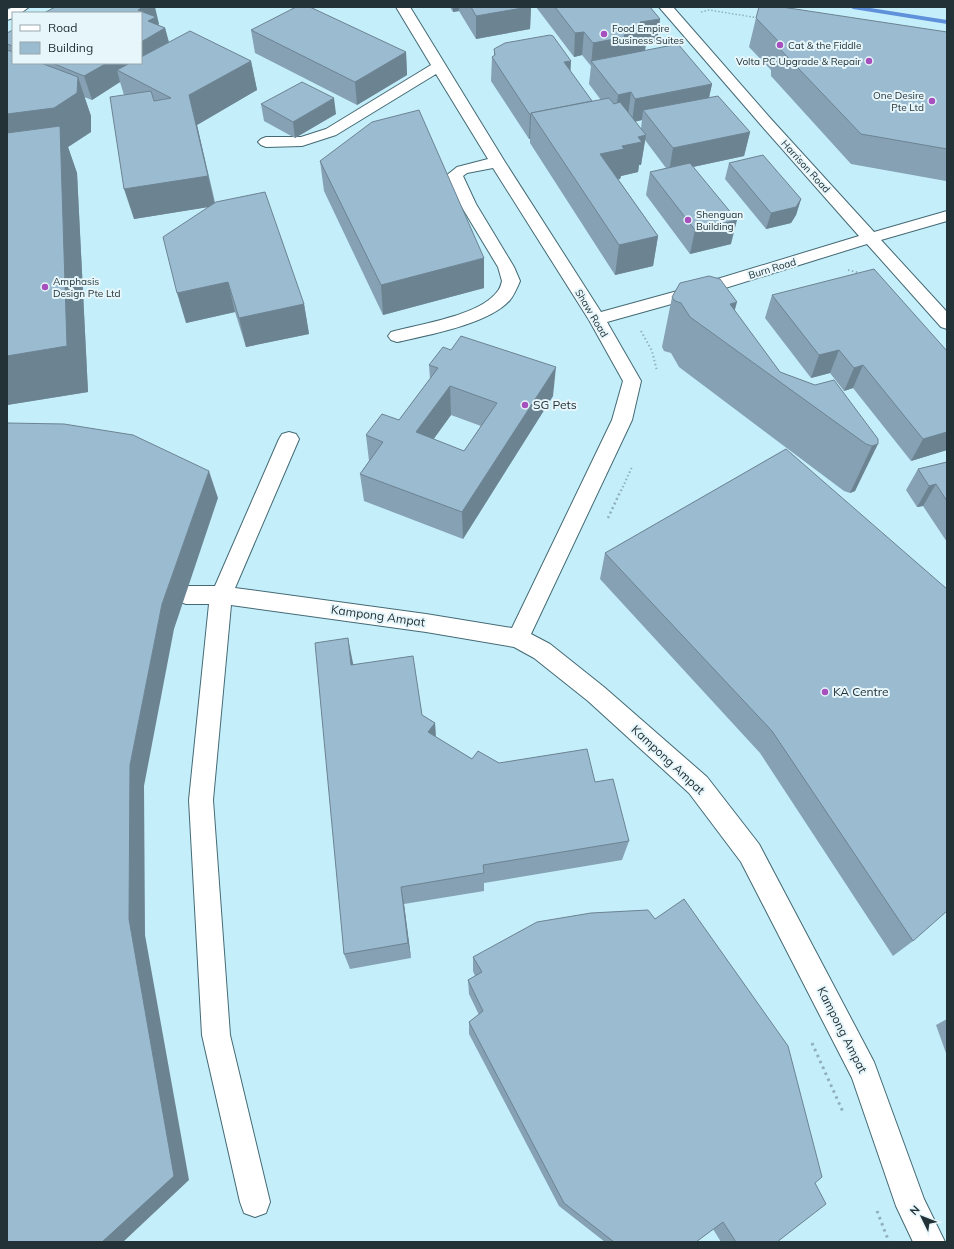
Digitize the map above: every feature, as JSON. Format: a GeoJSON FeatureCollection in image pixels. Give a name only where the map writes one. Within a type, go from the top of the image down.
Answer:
{"type":"FeatureCollection","features":[{"type":"Feature","properties":{"kind":"street","name":"Shaw Road"},"geometry":{"type":"LineString","coordinates":[[403,7],[497,162],[597,319],[632,381],[622,420],[518,638]]}},
{"type":"Feature","properties":{"kind":"street","name":"Harrison Road"},"geometry":{"type":"LineString","coordinates":[[666,7],[728,79],[947,323]]}},
{"type":"Feature","properties":{"kind":"street"},"geometry":{"type":"LineString","coordinates":[[266,142],[302,141],[331,132],[438,66]]}},
{"type":"Feature","properties":{"kind":"street"},"geometry":{"type":"LineString","coordinates":[[398,336],[482,311],[503,298],[507,291],[511,280],[506,267],[468,204],[455,175],[462,170],[497,162]]}},
{"type":"Feature","properties":{"kind":"street","name":"Burn Road"},"geometry":{"type":"LineString","coordinates":[[597,319],[687,294],[947,216]]}},
{"type":"Feature","properties":{"kind":"street"},"geometry":{"type":"LineString","coordinates":[[255,1202],[216,1035],[201,800],[221,595],[230,578],[289,439]]}},
{"type":"Feature","properties":{"kind":"street","name":"Kampong Ampat"},"geometry":{"type":"LineString","coordinates":[[186,595],[221,595],[426,623],[518,638],[542,651],[596,694],[698,785],[750,853],[864,1072],[911,1206],[930,1242]]}},
{"type":"Feature","properties":{"kind":"path"},"geometry":{"type":"LineString","coordinates":[[696,10],[701,12],[709,10],[764,18]]}},
{"type":"Feature","properties":{"kind":"path"},"geometry":{"type":"LineString","coordinates":[[810,1040],[846,1118]]}},
{"type":"Feature","properties":{"kind":"path"},"geometry":{"type":"LineString","coordinates":[[876,1208],[889,1242]]}},
{"type":"Feature","properties":{"kind":"building"},"geometry":{"type":"Polygon","coordinates":[[[55,7],[143,7],[138,10],[156,17],[148,21],[165,28],[142,41],[142,12],[46,12],[55,7]]]}},
{"type":"Feature","properties":{"kind":"building"},"geometry":{"type":"Polygon","coordinates":[[[296,7],[310,7],[406,52],[355,82],[251,30],[296,7]]]}},
{"type":"Feature","properties":{"kind":"building"},"geometry":{"type":"Polygon","coordinates":[[[471,7],[528,7],[476,16],[471,7]]]}},
{"type":"Feature","properties":{"kind":"building"},"geometry":{"type":"Polygon","coordinates":[[[555,7],[650,7],[660,19],[640,22],[647,31],[593,43],[584,32],[575,33],[555,7]]]}},
{"type":"Feature","properties":{"kind":"building"},"geometry":{"type":"Polygon","coordinates":[[[759,7],[782,7],[947,32],[947,149],[861,134],[778,47],[778,41],[756,18],[759,7]]]}},
{"type":"Feature","properties":{"kind":"building"},"geometry":{"type":"Polygon","coordinates":[[[12,30],[12,46],[7,44],[7,33],[12,30]]]}},
{"type":"Feature","properties":{"kind":"building"},"geometry":{"type":"Polygon","coordinates":[[[190,31],[251,61],[189,95],[208,176],[124,189],[110,97],[151,91],[154,101],[171,98],[117,70],[128,64],[142,64],[142,56],[190,31]]]}},
{"type":"Feature","properties":{"kind":"building"},"geometry":{"type":"Polygon","coordinates":[[[550,35],[553,36],[571,61],[564,62],[592,101],[531,113],[530,115],[492,57],[495,55],[494,49],[505,43],[550,35]]]}},
{"type":"Feature","properties":{"kind":"building"},"geometry":{"type":"Polygon","coordinates":[[[678,44],[712,84],[635,99],[631,92],[618,95],[591,61],[678,44]]]}},
{"type":"Feature","properties":{"kind":"building"},"geometry":{"type":"Polygon","coordinates":[[[7,50],[12,52],[12,64],[44,64],[78,77],[77,93],[54,108],[7,114],[7,50]]]}},
{"type":"Feature","properties":{"kind":"building"},"geometry":{"type":"Polygon","coordinates":[[[54,64],[105,64],[84,76],[54,64]]]}},
{"type":"Feature","properties":{"kind":"building"},"geometry":{"type":"Polygon","coordinates":[[[302,82],[334,98],[293,122],[261,104],[302,82]]]}},
{"type":"Feature","properties":{"kind":"building"},"geometry":{"type":"Polygon","coordinates":[[[718,96],[750,132],[673,148],[643,110],[718,96]]]}},
{"type":"Feature","properties":{"kind":"building"},"geometry":{"type":"Polygon","coordinates":[[[609,98],[614,104],[620,102],[646,135],[638,137],[642,142],[622,146],[624,149],[600,154],[658,236],[619,245],[531,113],[609,98]]]}},
{"type":"Feature","properties":{"kind":"building"},"geometry":{"type":"Polygon","coordinates":[[[419,110],[484,258],[381,285],[320,161],[372,122],[419,110]]]}},
{"type":"Feature","properties":{"kind":"building"},"geometry":{"type":"Polygon","coordinates":[[[60,126],[67,346],[7,356],[7,133],[60,126]]]}},
{"type":"Feature","properties":{"kind":"building"},"geometry":{"type":"Polygon","coordinates":[[[763,155],[801,199],[796,207],[771,213],[729,163],[763,155]]]}},
{"type":"Feature","properties":{"kind":"building"},"geometry":{"type":"Polygon","coordinates":[[[690,163],[737,220],[695,230],[650,172],[690,163]]]}},
{"type":"Feature","properties":{"kind":"building"},"geometry":{"type":"Polygon","coordinates":[[[265,192],[304,304],[239,318],[228,282],[177,293],[163,237],[216,202],[265,192]]]}},
{"type":"Feature","properties":{"kind":"building"},"geometry":{"type":"Polygon","coordinates":[[[874,269],[947,351],[947,432],[923,439],[863,365],[854,368],[839,350],[819,355],[772,295],[874,269]]]}},
{"type":"Feature","properties":{"kind":"building"},"geometry":{"type":"Polygon","coordinates":[[[709,276],[720,279],[737,302],[730,304],[780,372],[815,385],[834,380],[878,439],[878,444],[872,446],[866,444],[690,317],[681,303],[675,301],[672,297],[680,283],[709,276]]]}},
{"type":"Feature","properties":{"kind":"building"},"geometry":{"type":"Polygon","coordinates":[[[461,336],[556,367],[462,512],[360,474],[383,442],[366,435],[382,414],[399,420],[438,368],[429,365],[443,347],[451,350],[461,336]],[[450,386],[416,432],[464,451],[497,403],[450,386]]]}},
{"type":"Feature","properties":{"kind":"building"},"geometry":{"type":"Polygon","coordinates":[[[7,423],[64,424],[133,435],[209,471],[162,604],[130,765],[129,919],[174,1176],[102,1242],[7,1242],[7,423]]]}},
{"type":"Feature","properties":{"kind":"building","name":"KA Centre"},"geometry":{"type":"Polygon","coordinates":[[[786,449],[947,589],[947,911],[913,941],[772,731],[605,553],[786,449]]]}},
{"type":"Feature","properties":{"kind":"building"},"geometry":{"type":"Polygon","coordinates":[[[947,462],[947,501],[936,484],[929,486],[918,469],[947,462]]]}},
{"type":"Feature","properties":{"kind":"building"},"geometry":{"type":"Polygon","coordinates":[[[348,638],[351,665],[413,656],[422,715],[435,723],[428,732],[472,759],[478,751],[499,763],[587,749],[595,782],[613,779],[629,841],[483,865],[484,873],[401,887],[408,943],[344,954],[315,643],[348,638]]]}},
{"type":"Feature","properties":{"kind":"building"},"geometry":{"type":"Polygon","coordinates":[[[684,899],[788,1046],[822,1177],[815,1183],[826,1204],[777,1242],[736,1242],[723,1222],[696,1242],[614,1242],[564,1203],[469,1022],[483,1011],[468,980],[482,972],[473,957],[537,922],[591,913],[648,910],[655,919],[684,899]]]}},
{"type":"Feature","properties":{"kind":"waterway"},"geometry":{"type":"LineString","coordinates":[[853,7],[947,22]]}},
{"type":"Feature","properties":{"kind":"place","name":"Food Empire Business Suites"},"geometry":{"type":"Point","coordinates":[604,34]}},
{"type":"Feature","properties":{"kind":"place","name":"Cat & the Fiddle"},"geometry":{"type":"Point","coordinates":[780,45]}},
{"type":"Feature","properties":{"kind":"place","name":"Volta PC Upgrade & Repair"},"geometry":{"type":"Point","coordinates":[869,61]}},
{"type":"Feature","properties":{"kind":"place","name":"One Desire Pte Ltd"},"geometry":{"type":"Point","coordinates":[932,101]}},
{"type":"Feature","properties":{"kind":"place","name":"Shenguan Building"},"geometry":{"type":"Point","coordinates":[688,220]}},
{"type":"Feature","properties":{"kind":"place","name":"Amphasis Design Pte Ltd"},"geometry":{"type":"Point","coordinates":[45,287]}},
{"type":"Feature","properties":{"kind":"place","name":"SG Pets"},"geometry":{"type":"Point","coordinates":[525,405]}},
{"type":"Feature","properties":{"kind":"place","name":"KA Centre"},"geometry":{"type":"Point","coordinates":[825,692]}}]}
